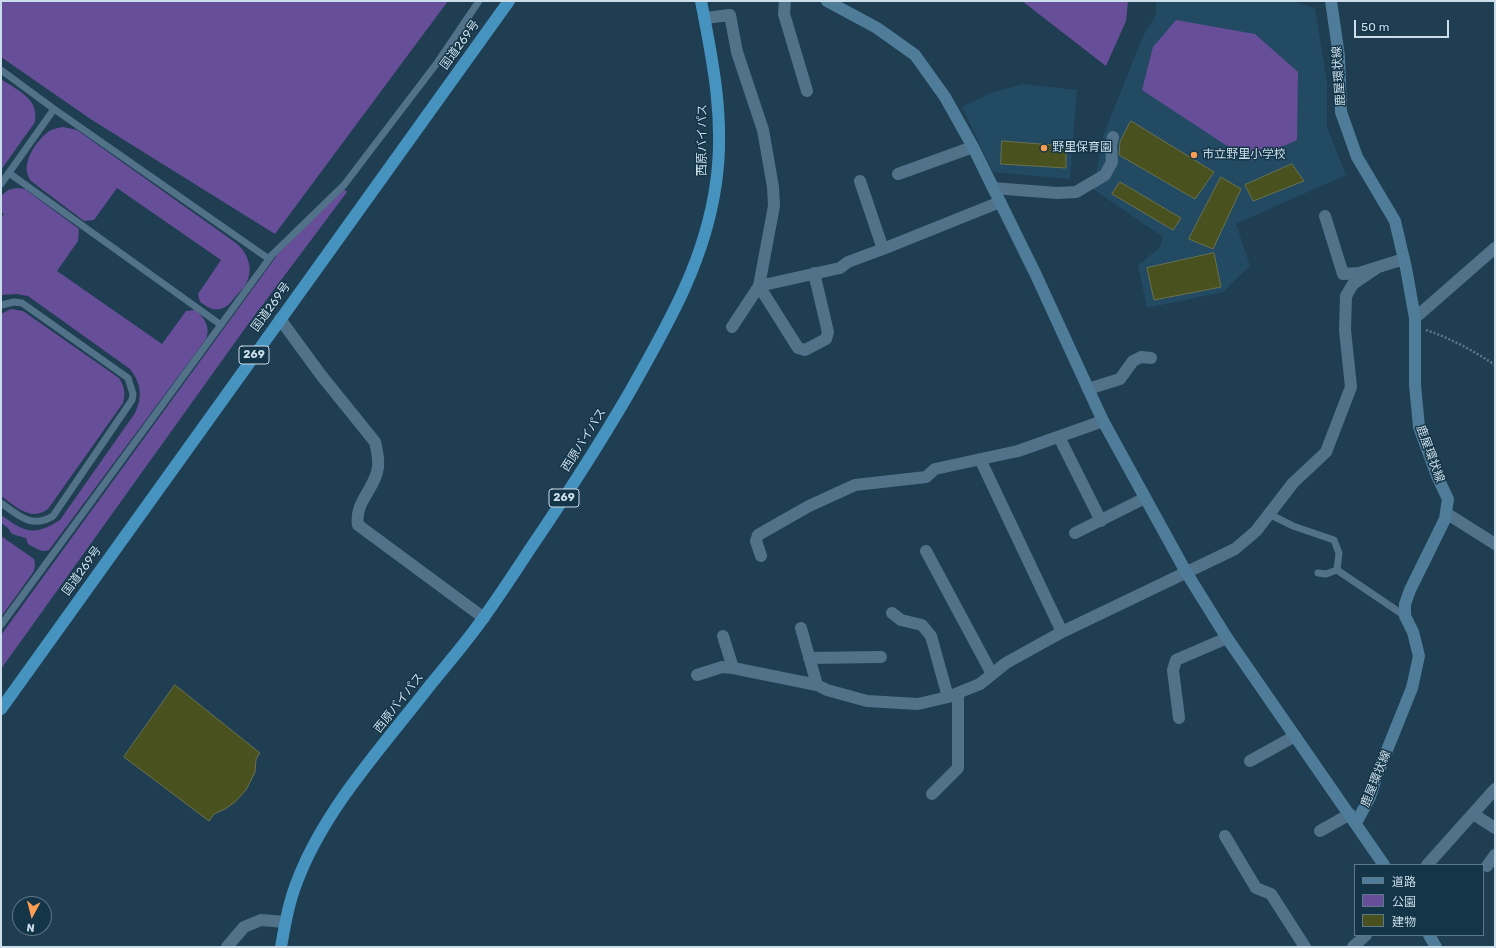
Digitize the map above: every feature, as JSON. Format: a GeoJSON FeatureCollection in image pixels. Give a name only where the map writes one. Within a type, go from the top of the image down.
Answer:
{"type":"FeatureCollection","features":[{"type":"Feature","properties":{"kind":"highway","name":"国道269号"},"geometry":{"type":"LineString","coordinates":[[1,709],[509,1]]}},
{"type":"Feature","properties":{"kind":"highway","name":"西原バイパス"},"geometry":{"type":"LineString","coordinates":[[280,947],[285,922],[297,881],[312,847],[333,813],[361,774],[484,618],[571,488],[610,426],[671,317],[690,278],[712,209],[717,182],[719,153],[720,125],[716,75],[701,1]]}},
{"type":"Feature","properties":{"kind":"street"},"geometry":{"type":"LineString","coordinates":[[785,1],[784,14],[806,91]]}},
{"type":"Feature","properties":{"kind":"street"},"geometry":{"type":"LineString","coordinates":[[827,1],[877,28],[915,55],[945,97],[973,147],[1036,275],[1103,421],[1186,572],[1227,638],[1383,864]]}},
{"type":"Feature","properties":{"kind":"street","name":"鹿屋環状線"},"geometry":{"type":"LineString","coordinates":[[1330,1],[1339,56],[1341,112],[1357,157],[1395,221],[1404,259],[1414,322],[1414,385],[1419,427],[1437,476],[1448,499],[1445,519],[1410,590],[1405,604],[1405,616],[1413,632],[1419,656],[1412,688],[1377,775],[1370,797],[1353,819]]}},
{"type":"Feature","properties":{"kind":"street"},"geometry":{"type":"LineString","coordinates":[[705,18],[730,15],[737,52],[763,130],[774,187],[774,206],[759,286],[732,327]]}},
{"type":"Feature","properties":{"kind":"street"},"geometry":{"type":"LineString","coordinates":[[993,188],[1057,193],[1076,192],[1105,175],[1112,162],[1111,146],[1113,137]]}},
{"type":"Feature","properties":{"kind":"street"},"geometry":{"type":"LineString","coordinates":[[898,174],[973,147]]}},
{"type":"Feature","properties":{"kind":"street"},"geometry":{"type":"LineString","coordinates":[[860,180],[883,249]]}},
{"type":"Feature","properties":{"kind":"street"},"geometry":{"type":"LineString","coordinates":[[759,286],[840,268],[848,262],[1000,202]]}},
{"type":"Feature","properties":{"kind":"street"},"geometry":{"type":"LineString","coordinates":[[1325,216],[1343,274],[1359,273],[1404,259]]}},
{"type":"Feature","properties":{"kind":"street"},"geometry":{"type":"LineString","coordinates":[[1414,322],[1495,248]]}},
{"type":"Feature","properties":{"kind":"street"},"geometry":{"type":"LineString","coordinates":[[697,675],[722,668],[733,668],[817,685],[827,690],[867,700],[918,704],[953,695],[980,684],[1006,663],[1062,632],[1235,549],[1256,531],[1293,483],[1326,452],[1351,387],[1345,330],[1346,296],[1353,284],[1378,267]]}},
{"type":"Feature","properties":{"kind":"street"},"geometry":{"type":"LineString","coordinates":[[759,286],[798,348],[805,350],[826,339],[828,332],[814,273]]}},
{"type":"Feature","properties":{"kind":"street"},"geometry":{"type":"LineString","coordinates":[[280,319],[321,375],[375,442],[378,455],[378,468],[375,478],[363,498],[358,512],[358,525],[484,618]]}},
{"type":"Feature","properties":{"kind":"street"},"geometry":{"type":"LineString","coordinates":[[1088,389],[1120,379],[1133,361],[1141,357],[1151,358]]}},
{"type":"Feature","properties":{"kind":"street"},"geometry":{"type":"LineString","coordinates":[[761,556],[756,541],[758,535],[809,506],[855,485],[926,477],[935,469],[1018,451],[1103,421]]}},
{"type":"Feature","properties":{"kind":"street"},"geometry":{"type":"LineString","coordinates":[[1059,437],[1101,521]]}},
{"type":"Feature","properties":{"kind":"street"},"geometry":{"type":"LineString","coordinates":[[980,459],[1062,632]]}},
{"type":"Feature","properties":{"kind":"street"},"geometry":{"type":"LineString","coordinates":[[1075,533],[1145,498]]}},
{"type":"Feature","properties":{"kind":"street"},"geometry":{"type":"LineString","coordinates":[[1446,513],[1493,541]]}},
{"type":"Feature","properties":{"kind":"street"},"geometry":{"type":"LineString","coordinates":[[926,551],[992,674]]}},
{"type":"Feature","properties":{"kind":"street"},"geometry":{"type":"LineString","coordinates":[[892,613],[901,620],[922,625],[931,636],[953,695],[958,768],[932,794]]}},
{"type":"Feature","properties":{"kind":"street"},"geometry":{"type":"LineString","coordinates":[[800,628],[817,685]]}},
{"type":"Feature","properties":{"kind":"street"},"geometry":{"type":"LineString","coordinates":[[723,636],[733,668]]}},
{"type":"Feature","properties":{"kind":"street"},"geometry":{"type":"LineString","coordinates":[[1179,718],[1173,670],[1176,660],[1227,638]]}},
{"type":"Feature","properties":{"kind":"street"},"geometry":{"type":"LineString","coordinates":[[809,658],[881,657]]}},
{"type":"Feature","properties":{"kind":"street"},"geometry":{"type":"LineString","coordinates":[[1250,760],[1295,736]]}},
{"type":"Feature","properties":{"kind":"street"},"geometry":{"type":"LineString","coordinates":[[1428,864],[1495,789]]}},
{"type":"Feature","properties":{"kind":"street"},"geometry":{"type":"LineString","coordinates":[[1473,814],[1495,828]]}},
{"type":"Feature","properties":{"kind":"street"},"geometry":{"type":"LineString","coordinates":[[1320,831],[1353,819]]}},
{"type":"Feature","properties":{"kind":"street"},"geometry":{"type":"LineString","coordinates":[[1225,836],[1256,888],[1270,894],[1305,947]]}},
{"type":"Feature","properties":{"kind":"street"},"geometry":{"type":"LineString","coordinates":[[1487,866],[1495,855]]}},
{"type":"Feature","properties":{"kind":"street"},"geometry":{"type":"LineString","coordinates":[[227,947],[244,927],[261,920],[285,922]]}},
{"type":"Feature","properties":{"kind":"street"},"geometry":{"type":"LineString","coordinates":[[1353,947],[1365,936]]}},
{"type":"Feature","properties":{"kind":"street"},"geometry":{"type":"LineString","coordinates":[[1430,936],[1436,947]]}},
{"type":"Feature","properties":{"kind":"lane"},"geometry":{"type":"LineString","coordinates":[[1,625],[269,259],[344,184],[437,63],[479,1]]}},
{"type":"Feature","properties":{"kind":"lane"},"geometry":{"type":"LineString","coordinates":[[1,70],[269,259]]}},
{"type":"Feature","properties":{"kind":"lane"},"geometry":{"type":"LineString","coordinates":[[1,184],[54,108]]}},
{"type":"Feature","properties":{"kind":"lane"},"geometry":{"type":"LineString","coordinates":[[9,173],[221,325]]}},
{"type":"Feature","properties":{"kind":"lane"},"geometry":{"type":"LineString","coordinates":[[1,305],[14,302],[22,303],[128,378],[133,394],[132,400],[53,516],[46,520],[25,520],[1,504]]}},
{"type":"Feature","properties":{"kind":"lane"},"geometry":{"type":"LineString","coordinates":[[1269,514],[1293,526],[1334,540],[1339,553],[1336,570]]}},
{"type":"Feature","properties":{"kind":"lane"},"geometry":{"type":"LineString","coordinates":[[1336,570],[1405,616]]}},
{"type":"Feature","properties":{"kind":"lane"},"geometry":{"type":"LineString","coordinates":[[1318,572],[1326,574],[1336,570]]}},
{"type":"Feature","properties":{"kind":"path"},"geometry":{"type":"LineString","coordinates":[[1414,322],[1482,356],[1495,365]]}},
{"type":"Feature","properties":{"kind":"shaded area"},"geometry":{"type":"Polygon","coordinates":[[[1156,1],[1292,1],[1315,8],[1327,81],[1327,127],[1346,175],[1236,224],[1250,266],[1223,292],[1147,308],[1138,265],[1159,248],[1163,237],[1093,189],[1104,133],[1143,36],[1156,15],[1156,1]]]}},
{"type":"Feature","properties":{"kind":"shaded area"},"geometry":{"type":"Polygon","coordinates":[[[1023,84],[1077,90],[1070,179],[993,172],[962,107],[990,93],[1023,84]]]}},
{"type":"Feature","properties":{"kind":"green space"},"geometry":{"type":"Polygon","coordinates":[[[1,1],[448,1],[275,234],[92,120],[1,57],[1,1]]]}},
{"type":"Feature","properties":{"kind":"green space"},"geometry":{"type":"Polygon","coordinates":[[[1022,1],[1128,1],[1126,21],[1106,66],[1022,1]]]}},
{"type":"Feature","properties":{"kind":"green space"},"geometry":{"type":"Polygon","coordinates":[[[1176,20],[1255,34],[1298,72],[1297,140],[1250,161],[1142,90],[1153,47],[1176,20]]]}},
{"type":"Feature","properties":{"kind":"green space"},"geometry":{"type":"Polygon","coordinates":[[[1,79],[26,96],[30,101],[34,107],[35,122],[1,170],[1,79]]]}},
{"type":"Feature","properties":{"kind":"green space"},"geometry":{"type":"Polygon","coordinates":[[[63,127],[77,130],[240,247],[247,256],[250,273],[245,286],[229,304],[223,308],[212,309],[200,302],[198,294],[221,260],[117,188],[94,220],[84,221],[31,181],[27,168],[30,155],[34,148],[48,132],[53,129],[63,127]]]}},
{"type":"Feature","properties":{"kind":"green space"},"geometry":{"type":"Polygon","coordinates":[[[17,188],[25,189],[79,229],[78,241],[57,271],[162,344],[186,311],[195,310],[204,319],[208,330],[206,339],[49,550],[46,551],[38,550],[28,544],[26,538],[12,534],[8,528],[1,523],[1,515],[23,529],[29,530],[43,529],[60,520],[135,413],[138,407],[140,390],[137,379],[130,369],[28,296],[17,294],[1,295],[1,218],[4,214],[1,212],[1,196],[8,190],[17,188]]]}},
{"type":"Feature","properties":{"kind":"green space"},"geometry":{"type":"Polygon","coordinates":[[[343,188],[347,192],[246,327],[1,669],[1,635],[278,254],[343,188]]]}},
{"type":"Feature","properties":{"kind":"green space"},"geometry":{"type":"Polygon","coordinates":[[[11,309],[23,311],[119,378],[124,393],[123,403],[48,509],[42,513],[35,514],[23,511],[1,496],[1,314],[11,309]]]}},
{"type":"Feature","properties":{"kind":"green space"},"geometry":{"type":"Polygon","coordinates":[[[1,536],[34,559],[35,564],[34,571],[1,617],[1,536]]]}},
{"type":"Feature","properties":{"kind":"building"},"geometry":{"type":"Polygon","coordinates":[[[1131,121],[1214,172],[1195,199],[1119,155],[1120,142],[1131,121]]]}},
{"type":"Feature","properties":{"kind":"building"},"geometry":{"type":"Polygon","coordinates":[[[1002,141],[1066,146],[1066,168],[1001,164],[1002,141]]]}},
{"type":"Feature","properties":{"kind":"building"},"geometry":{"type":"Polygon","coordinates":[[[1292,164],[1304,181],[1253,201],[1245,185],[1292,164]]]}},
{"type":"Feature","properties":{"kind":"building"},"geometry":{"type":"Polygon","coordinates":[[[1221,177],[1241,189],[1213,249],[1189,239],[1221,177]]]}},
{"type":"Feature","properties":{"kind":"building"},"geometry":{"type":"Polygon","coordinates":[[[1120,182],[1181,218],[1173,230],[1112,194],[1120,182]]]}},
{"type":"Feature","properties":{"kind":"building"},"geometry":{"type":"Polygon","coordinates":[[[1214,253],[1221,287],[1154,300],[1147,268],[1214,253]]]}},
{"type":"Feature","properties":{"kind":"building"},"geometry":{"type":"Polygon","coordinates":[[[175,685],[260,753],[256,759],[255,772],[246,790],[235,802],[214,814],[209,821],[124,757],[175,685]]]}},
{"type":"Feature","properties":{"kind":"place","name":"野里保育園"},"geometry":{"type":"Point","coordinates":[1044,148]}},
{"type":"Feature","properties":{"kind":"place","name":"市立野里小学校"},"geometry":{"type":"Point","coordinates":[1194,155]}}]}
